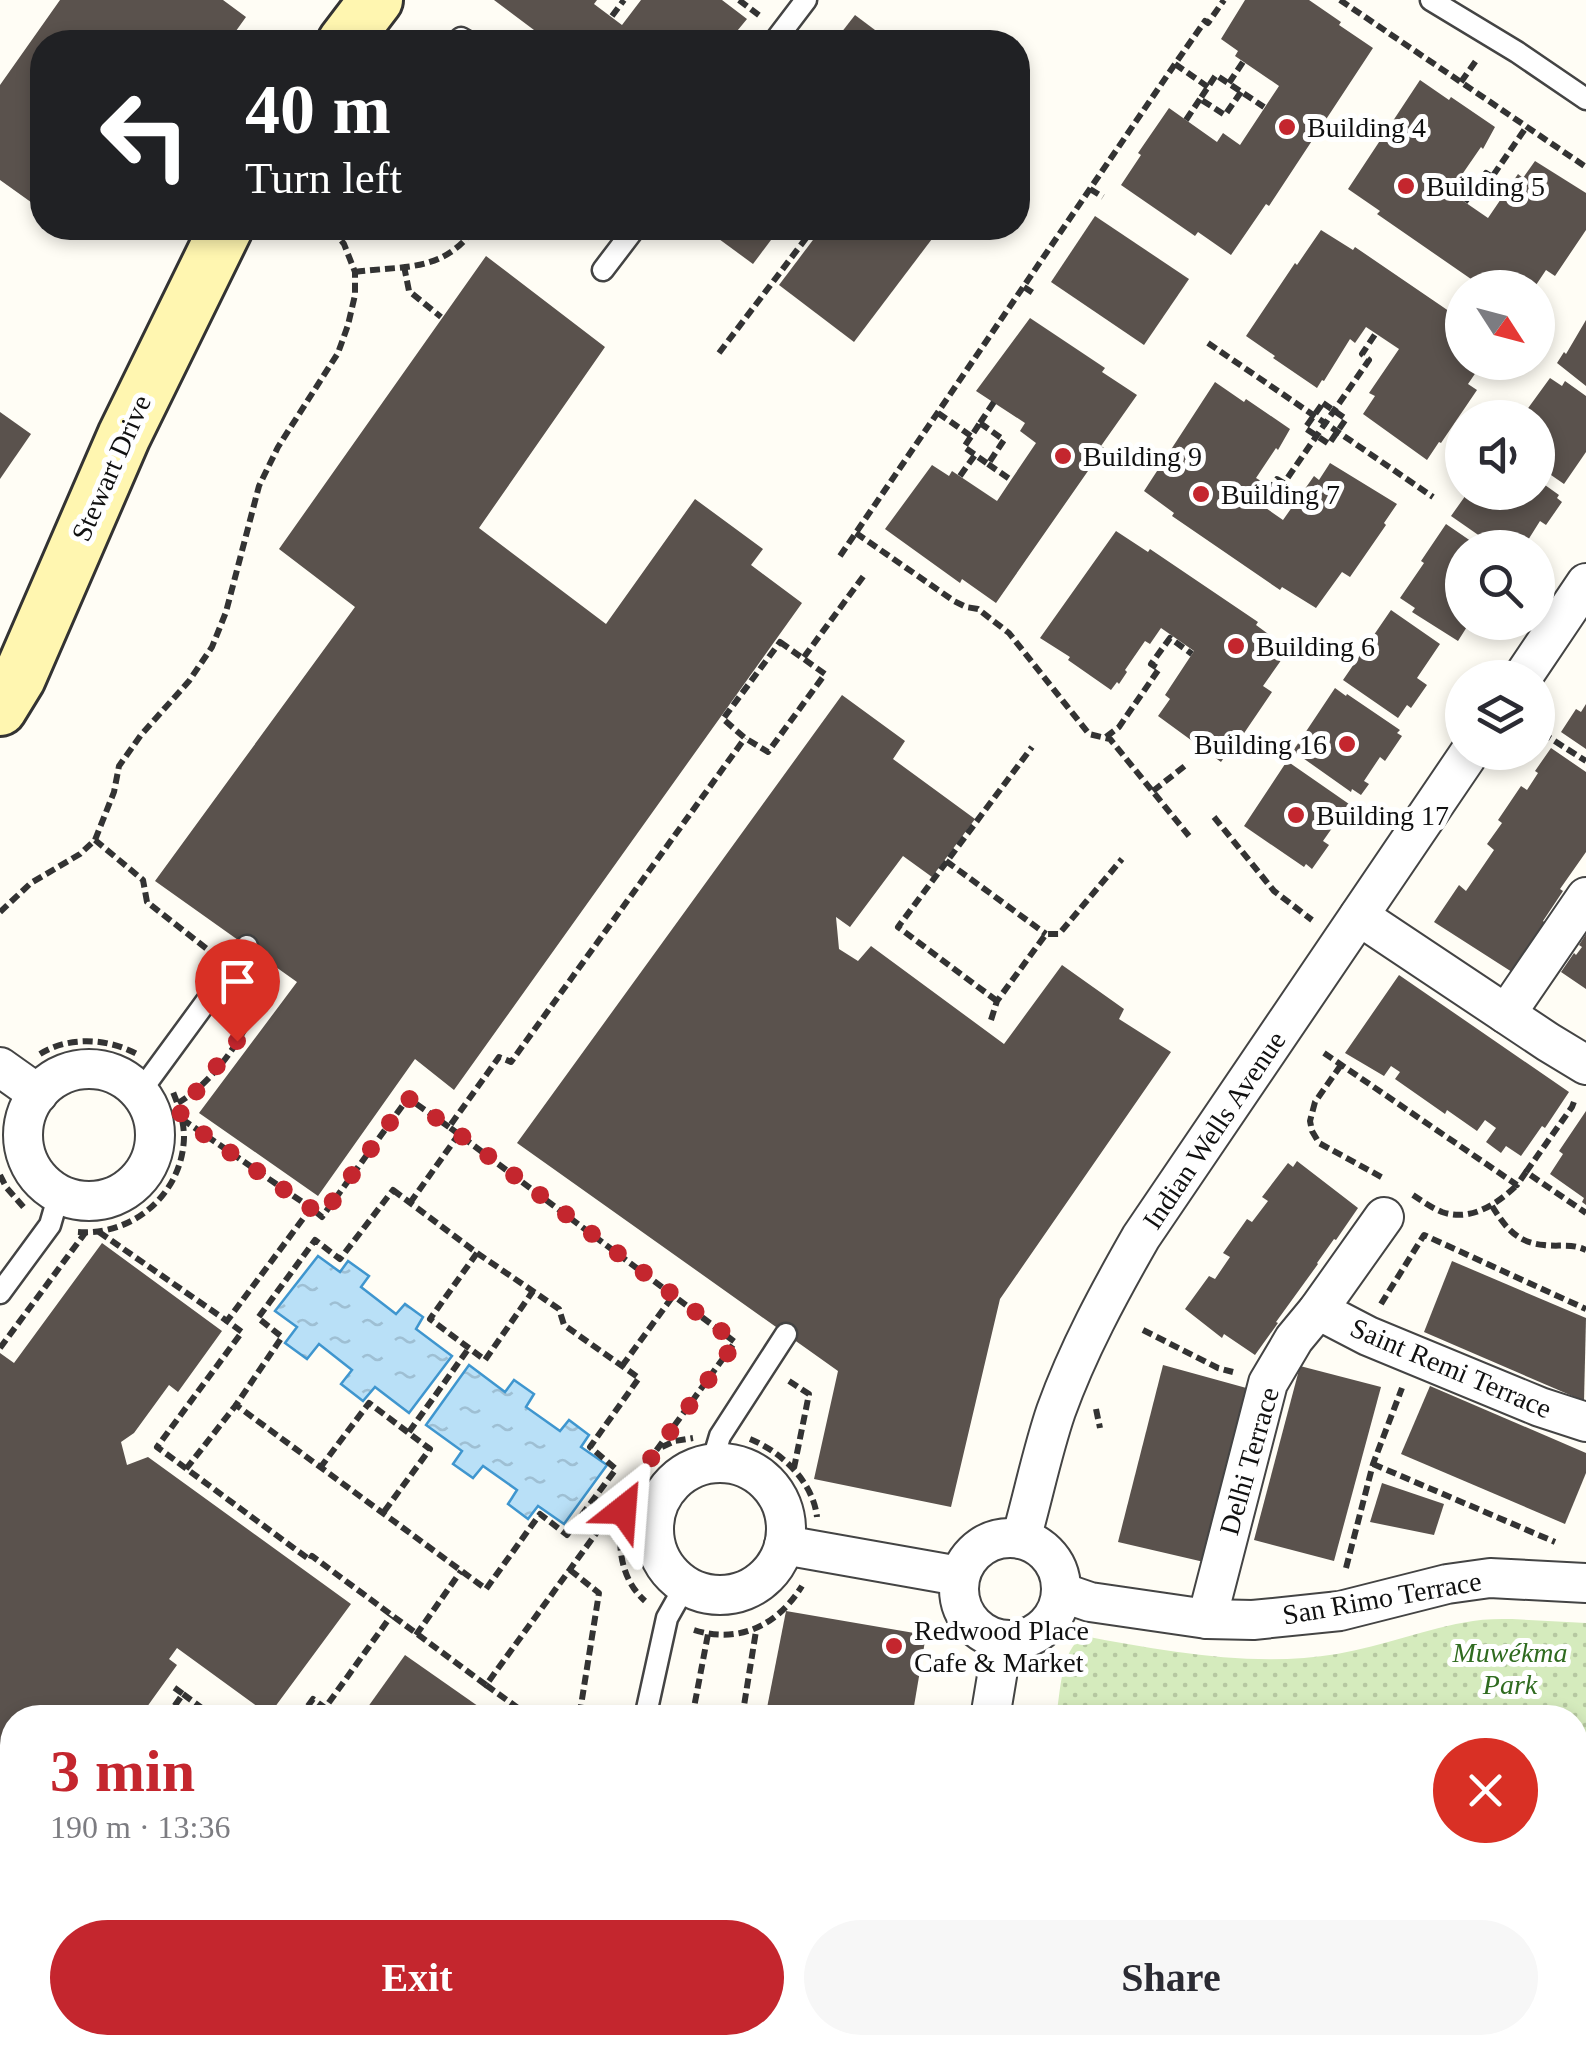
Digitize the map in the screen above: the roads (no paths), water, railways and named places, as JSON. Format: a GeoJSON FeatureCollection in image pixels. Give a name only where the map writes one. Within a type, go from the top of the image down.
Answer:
{"type":"FeatureCollection","features":[{"type":"Feature","properties":{"kind":"street"},"geometry":{"type":"LineString","coordinates":[[353,30],[376,0]]}},
{"type":"Feature","properties":{"kind":"street","name":"Stewart Drive"},"geometry":{"type":"LineString","coordinates":[[0,709],[19,678],[124,436],[220,240]]}},
{"type":"Feature","properties":{"kind":"street"},"geometry":{"type":"LineString","coordinates":[[1534,660],[1586,583]]}},
{"type":"Feature","properties":{"kind":"street","name":"Indian Wells Avenue"},"geometry":{"type":"LineString","coordinates":[[1022,1539],[1055,1414],[1106,1296],[1141,1237],[1458,770]]}},
{"type":"Feature","properties":{"kind":"street"},"geometry":{"type":"LineString","coordinates":[[1506,1014],[1586,897]]}},
{"type":"Feature","properties":{"kind":"street"},"geometry":{"type":"LineString","coordinates":[[1350,929],[1506,1014],[1582,1076]]}},
{"type":"Feature","properties":{"kind":"street"},"geometry":{"type":"LineString","coordinates":[[88,1069],[148,1081],[155,1144],[140,1178],[108,1199],[88,1202],[70,1198],[54,1209],[24,1145],[28,1109],[22,1074],[52,1080],[88,1069]]}},
{"type":"Feature","properties":{"kind":"street","name":"Delhi Terrace"},"geometry":{"type":"LineString","coordinates":[[1207,1618],[1268,1383],[1294,1339],[1397,1199]]}},
{"type":"Feature","properties":{"kind":"street","name":"Saint Remi Terrace"},"geometry":{"type":"LineString","coordinates":[[1318,1310],[1368,1336],[1540,1408],[1586,1422]]}},
{"type":"Feature","properties":{"kind":"street"},"geometry":{"type":"LineString","coordinates":[[800,1548],[770,1485],[716,1449],[670,1486],[655,1515],[656,1547],[672,1576],[676,1602],[698,1592],[714,1596],[744,1591],[759,1583],[779,1560],[800,1548],[960,1576]]}},
{"type":"Feature","properties":{"kind":"street"},"geometry":{"type":"LineString","coordinates":[[1005,1538],[1022,1539],[1046,1552],[1055,1564],[1061,1592],[1048,1623],[1035,1634],[1019,1640],[1002,1640],[972,1625],[962,1610],[958,1594],[960,1576],[976,1550],[1005,1538]]}},
{"type":"Feature","properties":{"kind":"street","name":"San Rimo Terrace"},"geometry":{"type":"LineString","coordinates":[[1061,1592],[1090,1602],[1252,1620],[1340,1611],[1447,1584],[1490,1578],[1586,1583]]}},
{"type":"Feature","properties":{"kind":"street"},"geometry":{"type":"LineString","coordinates":[[992,1705],[1002,1640]]}},
{"type":"Feature","properties":{"kind":"lane"},"geometry":{"type":"LineString","coordinates":[[783,30],[806,0]]}},
{"type":"Feature","properties":{"kind":"lane"},"geometry":{"type":"LineString","coordinates":[[1431,0],[1586,100]]}},
{"type":"Feature","properties":{"kind":"lane"},"geometry":{"type":"LineString","coordinates":[[603,270],[626,240]]}},
{"type":"Feature","properties":{"kind":"lane"},"geometry":{"type":"LineString","coordinates":[[148,1081],[247,946]]}},
{"type":"Feature","properties":{"kind":"lane"},"geometry":{"type":"LineString","coordinates":[[0,1293],[54,1209]]}},
{"type":"Feature","properties":{"kind":"lane"},"geometry":{"type":"LineString","coordinates":[[716,1449],[786,1334]]}},
{"type":"Feature","properties":{"kind":"lane"},"geometry":{"type":"LineString","coordinates":[[648,1705],[676,1602]]}},
{"type":"Feature","properties":{"kind":"water"},"geometry":{"type":"Polygon","coordinates":[[[318,1256],[340,1272],[348,1261],[369,1276],[361,1287],[396,1314],[405,1304],[423,1317],[416,1329],[452,1356],[409,1413],[375,1387],[363,1401],[341,1384],[352,1370],[319,1344],[307,1359],[285,1343],[297,1327],[275,1311],[318,1256]]]}},
{"type":"Feature","properties":{"kind":"water"},"geometry":{"type":"Polygon","coordinates":[[[469,1365],[505,1392],[514,1380],[534,1394],[526,1407],[560,1431],[569,1420],[589,1435],[581,1447],[607,1465],[564,1524],[538,1506],[528,1519],[508,1504],[517,1490],[483,1466],[473,1478],[453,1464],[462,1451],[426,1425],[469,1365]]]}},
{"type":"Feature","properties":{"kind":"place","name":"Building 4"},"geometry":{"type":"Point","coordinates":[1287,127]}},
{"type":"Feature","properties":{"kind":"place","name":"Building 5"},"geometry":{"type":"Point","coordinates":[1406,186]}},
{"type":"Feature","properties":{"kind":"place","name":"Building 9"},"geometry":{"type":"Point","coordinates":[1063,456]}},
{"type":"Feature","properties":{"kind":"place","name":"Building 7"},"geometry":{"type":"Point","coordinates":[1201,494]}},
{"type":"Feature","properties":{"kind":"place","name":"Building 6"},"geometry":{"type":"Point","coordinates":[1236,646]}},
{"type":"Feature","properties":{"kind":"place","name":"Building 16"},"geometry":{"type":"Point","coordinates":[1347,744]}},
{"type":"Feature","properties":{"kind":"place","name":"Building 17"},"geometry":{"type":"Point","coordinates":[1296,815]}},
{"type":"Feature","properties":{"kind":"place","name":"Redwood Place Cafe & Market"},"geometry":{"type":"Point","coordinates":[894,1646]}},
{"type":"Feature","properties":{"kind":"park label","name":"Muwékma Park"},"geometry":{"type":"Point","coordinates":[1510,1668]}}]}
